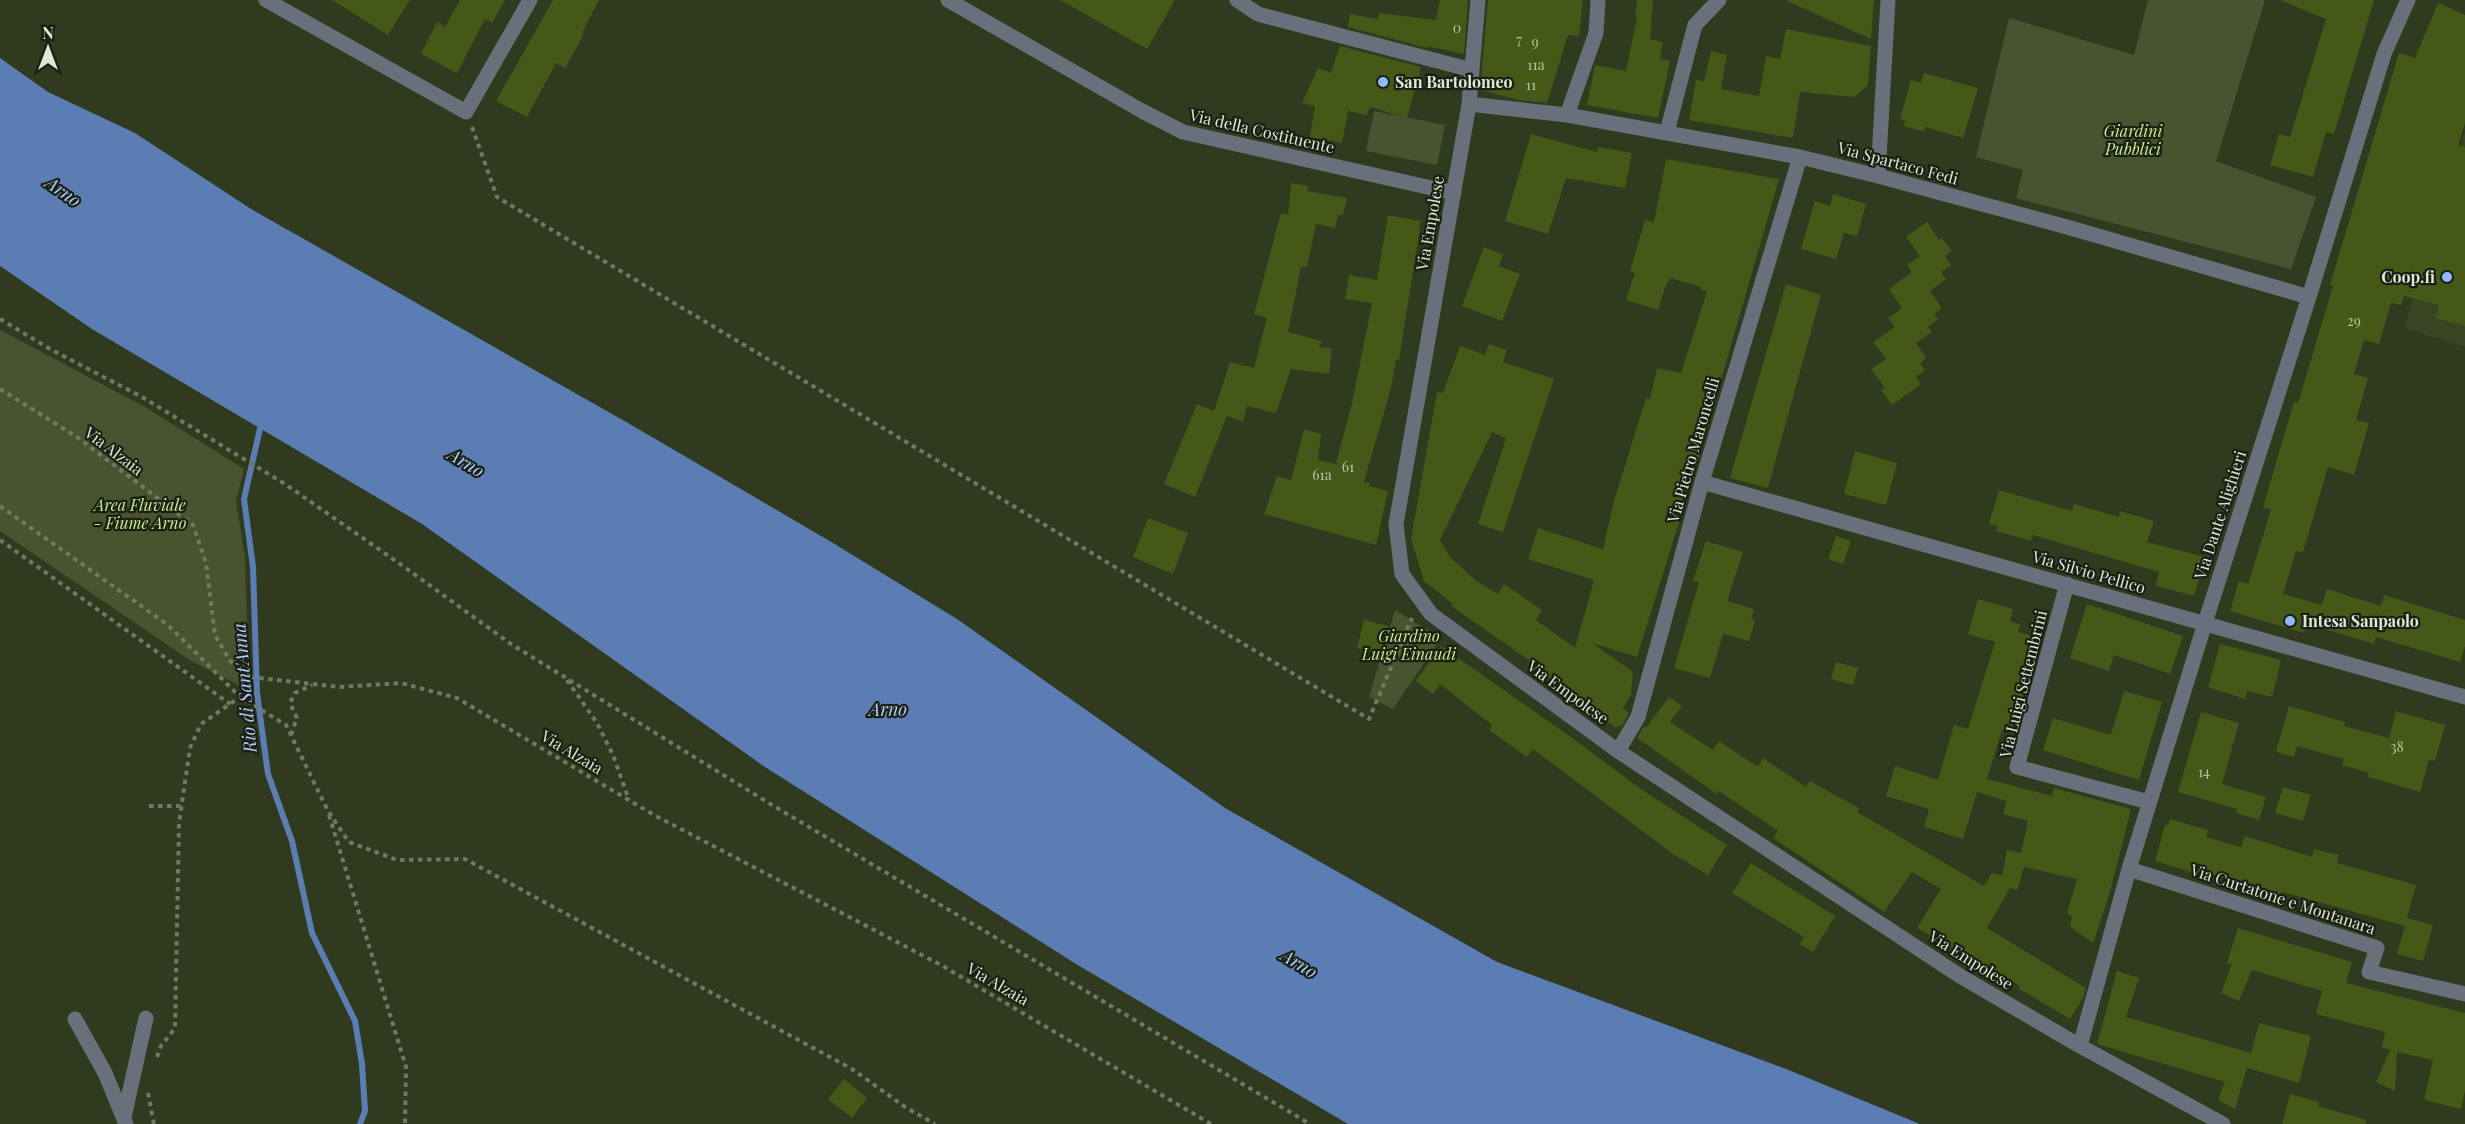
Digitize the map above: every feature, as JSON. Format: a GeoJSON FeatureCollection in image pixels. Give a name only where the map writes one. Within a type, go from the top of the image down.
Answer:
{"type":"FeatureCollection","features":[{"type":"Feature","properties":{"kind":"street"},"geometry":{"type":"LineString","coordinates":[[266,0],[466,112],[530,0]]}},
{"type":"Feature","properties":{"kind":"street","name":"Via della Costituente"},"geometry":{"type":"LineString","coordinates":[[948,0],[1183,132],[1454,193]]}},
{"type":"Feature","properties":{"kind":"street"},"geometry":{"type":"LineString","coordinates":[[1236,0],[1258,14],[1472,70]]}},
{"type":"Feature","properties":{"kind":"street","name":"Via Empolese"},"geometry":{"type":"LineString","coordinates":[[1478,0],[1469,104],[1396,524],[1402,574],[1431,614],[1618,751],[1960,976],[2079,1046],[2223,1124]]}},
{"type":"Feature","properties":{"kind":"street"},"geometry":{"type":"LineString","coordinates":[[1567,115],[1596,33],[1598,0]]}},
{"type":"Feature","properties":{"kind":"street"},"geometry":{"type":"LineString","coordinates":[[1667,132],[1695,25],[1719,0]]}},
{"type":"Feature","properties":{"kind":"street"},"geometry":{"type":"LineString","coordinates":[[1878,176],[1888,0]]}},
{"type":"Feature","properties":{"kind":"street","name":"Via Dante Alighieri"},"geometry":{"type":"LineString","coordinates":[[2079,1046],[2128,869],[2205,623],[2384,54],[2408,0]]}},
{"type":"Feature","properties":{"kind":"street","name":"Via Spartaco Fedi"},"geometry":{"type":"LineString","coordinates":[[1469,104],[1567,115],[1800,157],[1878,176],[2309,297]]}},
{"type":"Feature","properties":{"kind":"street","name":"Via Pietro Maroncelli"},"geometry":{"type":"LineString","coordinates":[[1618,751],[1638,717],[1702,482],[1800,157]]}},
{"type":"Feature","properties":{"kind":"street","name":"Via Silvio Pellico"},"geometry":{"type":"LineString","coordinates":[[1702,482],[2465,697]]}},
{"type":"Feature","properties":{"kind":"street","name":"Via Luigi Settembrini"},"geometry":{"type":"LineString","coordinates":[[2067,584],[2017,767],[2149,802]]}},
{"type":"Feature","properties":{"kind":"street","name":"Via Curtatone e Montanara"},"geometry":{"type":"LineString","coordinates":[[2128,869],[2377,948],[2368,972],[2465,994]]}},
{"type":"Feature","properties":{"kind":"street"},"geometry":{"type":"LineString","coordinates":[[125,1121],[146,1018]]}},
{"type":"Feature","properties":{"kind":"street"},"geometry":{"type":"LineString","coordinates":[[75,1019],[105,1073],[125,1121]]}},
{"type":"Feature","properties":{"kind":"path"},"geometry":{"type":"LineString","coordinates":[[466,112],[497,197],[1370,719],[1420,598]]}},
{"type":"Feature","properties":{"kind":"path"},"geometry":{"type":"LineString","coordinates":[[0,320],[142,397],[240,457],[356,533],[511,644],[792,817],[1310,1124]]}},
{"type":"Feature","properties":{"kind":"path","name":"Via Alzaia"},"geometry":{"type":"LineString","coordinates":[[0,389],[76,437],[193,525],[206,563],[215,635],[230,661],[250,677],[339,687],[401,683],[457,698],[629,800],[941,965],[1212,1124]]}},
{"type":"Feature","properties":{"kind":"path"},"geometry":{"type":"LineString","coordinates":[[0,506],[168,625],[240,697],[286,724],[328,811],[349,842],[397,860],[465,859],[852,1069],[905,1107],[935,1124]]}},
{"type":"Feature","properties":{"kind":"path"},"geometry":{"type":"LineString","coordinates":[[0,540],[230,704]]}},
{"type":"Feature","properties":{"kind":"path"},"geometry":{"type":"LineString","coordinates":[[564,677],[597,723],[614,755],[629,800]]}},
{"type":"Feature","properties":{"kind":"path"},"geometry":{"type":"LineString","coordinates":[[291,735],[297,718],[290,703],[295,693],[313,684]]}},
{"type":"Feature","properties":{"kind":"path"},"geometry":{"type":"LineString","coordinates":[[153,1065],[161,1046],[175,1028],[179,823],[190,748],[201,724],[240,697]]}},
{"type":"Feature","properties":{"kind":"path"},"geometry":{"type":"LineString","coordinates":[[149,806],[182,806]]}},
{"type":"Feature","properties":{"kind":"path"},"geometry":{"type":"LineString","coordinates":[[328,811],[406,1067],[405,1124]]}},
{"type":"Feature","properties":{"kind":"path"},"geometry":{"type":"LineString","coordinates":[[149,1085],[148,1096],[154,1124]]}},
{"type":"Feature","properties":{"kind":"shaded area"},"geometry":{"type":"Polygon","coordinates":[[[2465,132],[2465,347],[2404,328],[2465,132]]]}},
{"type":"Feature","properties":{"kind":"green space","name":"Giardini Pubblici"},"geometry":{"type":"Polygon","coordinates":[[[2148,0],[2265,0],[2216,161],[2316,197],[2291,269],[2016,198],[2023,170],[1976,157],[2009,18],[2134,55],[2148,0]]]}},
{"type":"Feature","properties":{"kind":"green space"},"geometry":{"type":"Polygon","coordinates":[[[1374,111],[1445,125],[1437,165],[1366,151],[1374,111]]]}},
{"type":"Feature","properties":{"kind":"green space","name":"Area Fluviale - Fiume Arno"},"geometry":{"type":"Polygon","coordinates":[[[0,330],[145,407],[244,469],[236,501],[245,558],[249,690],[191,661],[0,531],[0,330]]]}},
{"type":"Feature","properties":{"kind":"green space","name":"Giardino Luigi Einaudi"},"geometry":{"type":"Polygon","coordinates":[[[1395,610],[1441,638],[1393,709],[1369,697],[1395,610]]]}},
{"type":"Feature","properties":{"kind":"water","name":"Arno"},"geometry":{"type":"Polygon","coordinates":[[[0,58],[48,92],[135,133],[251,209],[628,423],[833,543],[957,619],[1225,808],[1497,962],[1786,1069],[1920,1124],[1348,1124],[1076,964],[765,767],[422,524],[92,329],[0,266],[0,58]]]}},
{"type":"Feature","properties":{"kind":"building"},"geometry":{"type":"Polygon","coordinates":[[[332,0],[410,0],[388,35],[332,0]]]}},
{"type":"Feature","properties":{"kind":"building"},"geometry":{"type":"Polygon","coordinates":[[[460,0],[505,0],[492,23],[485,19],[457,73],[421,54],[437,22],[445,27],[460,0]]]}},
{"type":"Feature","properties":{"kind":"building"},"geometry":{"type":"Polygon","coordinates":[[[553,0],[599,0],[565,68],[556,63],[527,117],[496,101],[553,0]]]}},
{"type":"Feature","properties":{"kind":"building"},"geometry":{"type":"Polygon","coordinates":[[[1060,0],[1175,0],[1147,49],[1060,0]]]}},
{"type":"Feature","properties":{"kind":"building"},"geometry":{"type":"Polygon","coordinates":[[[1440,0],[1468,0],[1464,54],[1427,46],[1427,48],[1348,27],[1350,14],[1378,19],[1379,13],[1436,20],[1440,0]]]}},
{"type":"Feature","properties":{"kind":"building"},"geometry":{"type":"Polygon","coordinates":[[[1488,0],[1583,0],[1579,36],[1568,35],[1547,103],[1519,100],[1480,90],[1488,0]]]}},
{"type":"Feature","properties":{"kind":"building"},"geometry":{"type":"Polygon","coordinates":[[[1637,0],[1653,0],[1650,39],[1663,42],[1660,59],[1670,61],[1658,118],[1587,105],[1595,65],[1626,71],[1637,17],[1635,17],[1637,0]]]}},
{"type":"Feature","properties":{"kind":"building"},"geometry":{"type":"Polygon","coordinates":[[[1785,0],[1874,0],[1871,39],[1785,0]]]}},
{"type":"Feature","properties":{"kind":"building"},"geometry":{"type":"Polygon","coordinates":[[[2280,0],[2374,0],[2334,134],[2326,132],[2313,177],[2270,165],[2279,134],[2290,137],[2326,19],[2280,0]]]}},
{"type":"Feature","properties":{"kind":"building"},"geometry":{"type":"Polygon","coordinates":[[[2438,3],[2465,15],[2465,123],[2458,146],[2465,147],[2465,326],[2435,318],[2439,305],[2404,296],[2401,305],[2391,303],[2379,344],[2364,340],[2354,374],[2368,378],[2356,420],[2369,423],[2354,475],[2328,467],[2303,552],[2296,551],[2283,594],[2322,605],[2327,589],[2381,606],[2384,595],[2465,620],[2465,646],[2460,662],[2376,637],[2374,644],[2307,624],[2304,633],[2230,611],[2239,581],[2248,584],[2271,510],[2263,507],[2294,402],[2298,403],[2333,286],[2330,285],[2399,53],[2415,58],[2438,3]]]}},
{"type":"Feature","properties":{"kind":"building"},"geometry":{"type":"Polygon","coordinates":[[[1786,29],[1871,46],[1868,85],[1855,97],[1800,92],[1793,138],[1689,120],[1696,80],[1704,81],[1711,51],[1727,55],[1721,89],[1759,96],[1766,56],[1780,59],[1786,29]]]}},
{"type":"Feature","properties":{"kind":"building"},"geometry":{"type":"Polygon","coordinates":[[[1340,46],[1421,67],[1407,118],[1370,107],[1367,115],[1348,111],[1342,143],[1310,137],[1315,106],[1302,103],[1318,68],[1331,73],[1340,46]]]}},
{"type":"Feature","properties":{"kind":"building"},"geometry":{"type":"Polygon","coordinates":[[[1924,73],[1978,88],[1963,138],[1925,127],[1924,132],[1904,126],[1905,120],[1900,119],[1911,80],[1921,83],[1924,73]]]}},
{"type":"Feature","properties":{"kind":"building"},"geometry":{"type":"Polygon","coordinates":[[[1531,134],[1597,152],[1598,147],[1632,153],[1625,188],[1566,178],[1548,234],[1505,221],[1531,134]]]}},
{"type":"Feature","properties":{"kind":"building"},"geometry":{"type":"Polygon","coordinates":[[[1666,159],[1779,179],[1691,484],[1637,657],[1592,643],[1633,672],[1631,695],[1623,708],[1629,713],[1621,727],[1619,725],[1616,728],[1526,658],[1451,606],[1453,604],[1424,581],[1411,539],[1437,392],[1443,393],[1460,346],[1485,355],[1489,344],[1507,350],[1503,362],[1554,379],[1503,532],[1478,524],[1506,438],[1492,432],[1440,540],[1450,557],[1475,580],[1498,594],[1504,584],[1542,610],[1536,620],[1575,648],[1594,580],[1528,559],[1538,528],[1603,549],[1614,501],[1646,398],[1650,399],[1657,368],[1681,373],[1707,291],[1670,278],[1658,310],[1626,300],[1635,273],[1630,271],[1645,220],[1654,222],[1666,159]]]}},
{"type":"Feature","properties":{"kind":"building"},"geometry":{"type":"Polygon","coordinates":[[[1291,183],[1308,186],[1307,191],[1347,198],[1343,215],[1338,215],[1335,228],[1316,224],[1307,267],[1301,267],[1288,332],[1322,341],[1319,347],[1332,348],[1329,374],[1291,369],[1276,413],[1247,406],[1243,422],[1214,411],[1230,362],[1254,368],[1267,318],[1254,314],[1281,213],[1288,215],[1291,183]]]}},
{"type":"Feature","properties":{"kind":"building"},"geometry":{"type":"Polygon","coordinates":[[[1833,194],[1866,204],[1857,236],[1844,233],[1836,259],[1801,249],[1815,201],[1830,206],[1833,194]]]}},
{"type":"Feature","properties":{"kind":"building"},"geometry":{"type":"Polygon","coordinates":[[[1388,215],[1421,221],[1399,360],[1396,360],[1391,388],[1364,482],[1370,483],[1369,486],[1388,491],[1376,545],[1264,514],[1277,476],[1291,480],[1304,429],[1321,434],[1318,460],[1336,464],[1352,403],[1372,303],[1345,299],[1349,275],[1377,280],[1388,215]]]}},
{"type":"Feature","properties":{"kind":"building"},"geometry":{"type":"Polygon","coordinates":[[[1927,222],[1939,240],[1942,238],[1952,251],[1945,256],[1951,265],[1941,272],[1946,279],[1930,291],[1942,308],[1934,314],[1938,319],[1928,327],[1932,332],[1916,343],[1926,358],[1920,363],[1925,370],[1916,377],[1921,384],[1892,405],[1881,390],[1885,388],[1871,369],[1886,359],[1873,342],[1895,327],[1888,318],[1902,308],[1889,289],[1912,272],[1907,265],[1920,256],[1906,237],[1927,222]]]}},
{"type":"Feature","properties":{"kind":"building"},"geometry":{"type":"Polygon","coordinates":[[[1484,247],[1503,255],[1499,266],[1520,274],[1502,321],[1462,306],[1484,247]]]}},
{"type":"Feature","properties":{"kind":"building"},"geometry":{"type":"Polygon","coordinates":[[[1786,284],[1821,295],[1768,488],[1730,478],[1786,284]]]}},
{"type":"Feature","properties":{"kind":"building"},"geometry":{"type":"Polygon","coordinates":[[[1197,404],[1227,416],[1195,497],[1164,484],[1197,404]]]}},
{"type":"Feature","properties":{"kind":"building"},"geometry":{"type":"Polygon","coordinates":[[[1855,451],[1897,463],[1886,505],[1844,494],[1855,451]]]}},
{"type":"Feature","properties":{"kind":"building"},"geometry":{"type":"Polygon","coordinates":[[[1999,490],[2072,511],[2074,504],[2119,517],[2120,511],[2154,521],[2147,542],[2205,557],[2194,596],[2156,586],[2159,572],[2033,535],[2031,541],[1996,531],[1998,526],[1989,524],[1999,490]]]}},
{"type":"Feature","properties":{"kind":"building"},"geometry":{"type":"Polygon","coordinates":[[[1148,518],[1188,533],[1173,574],[1133,557],[1148,518]]]}},
{"type":"Feature","properties":{"kind":"building"},"geometry":{"type":"Polygon","coordinates":[[[1836,536],[1851,541],[1843,564],[1828,559],[1836,536]]]}},
{"type":"Feature","properties":{"kind":"building"},"geometry":{"type":"Polygon","coordinates":[[[1706,541],[1743,552],[1727,601],[1754,609],[1751,619],[1755,620],[1749,641],[1723,634],[1710,678],[1674,668],[1699,582],[1693,581],[1706,541]]]}},
{"type":"Feature","properties":{"kind":"building"},"geometry":{"type":"Polygon","coordinates":[[[1978,599],[2013,609],[2010,621],[2020,624],[2018,632],[2039,638],[2012,733],[2002,730],[1987,779],[2052,796],[2054,788],[2131,809],[2110,892],[2093,943],[2070,927],[2072,917],[2067,913],[2077,879],[2024,867],[2017,890],[2010,888],[1987,928],[2086,988],[2083,998],[2070,1019],[2018,988],[2020,986],[1917,928],[1941,889],[1912,872],[1884,912],[1773,838],[1778,831],[1719,791],[1717,794],[1637,738],[1644,726],[1646,728],[1669,697],[1682,706],[1670,722],[1713,750],[1719,741],[1758,767],[1763,758],[1806,787],[1810,781],[1859,808],[1857,812],[1984,886],[1992,873],[2002,876],[2007,850],[2021,853],[2028,821],[2003,814],[2007,801],[1977,792],[1963,839],[1924,827],[1929,809],[1886,796],[1895,766],[1938,780],[1954,725],[1968,729],[1995,642],[1968,634],[1978,599]]]}},
{"type":"Feature","properties":{"kind":"building"},"geometry":{"type":"Polygon","coordinates":[[[2087,604],[2183,636],[2170,674],[2114,655],[2109,671],[2070,658],[2087,604]]]}},
{"type":"Feature","properties":{"kind":"building"},"geometry":{"type":"Polygon","coordinates":[[[1364,620],[1388,626],[1381,654],[1357,648],[1364,620]]]}},
{"type":"Feature","properties":{"kind":"building"},"geometry":{"type":"Polygon","coordinates":[[[2220,644],[2281,660],[2272,697],[2247,691],[2245,699],[2208,687],[2220,644]]]}},
{"type":"Feature","properties":{"kind":"building"},"geometry":{"type":"Polygon","coordinates":[[[1441,646],[1641,789],[1727,845],[1708,875],[1673,854],[1533,749],[1527,757],[1489,730],[1492,725],[1440,684],[1433,694],[1416,681],[1441,646]]]}},
{"type":"Feature","properties":{"kind":"building"},"geometry":{"type":"Polygon","coordinates":[[[1836,662],[1858,668],[1853,685],[1831,679],[1836,662]]]}},
{"type":"Feature","properties":{"kind":"building"},"geometry":{"type":"Polygon","coordinates":[[[2124,691],[2162,702],[2139,780],[2043,750],[2053,718],[2111,735],[2124,691]]]}},
{"type":"Feature","properties":{"kind":"building"},"geometry":{"type":"Polygon","coordinates":[[[2289,706],[2345,722],[2344,726],[2389,738],[2396,711],[2445,725],[2435,761],[2429,760],[2420,792],[2368,777],[2369,773],[2342,765],[2344,759],[2297,746],[2294,757],[2276,752],[2289,706]]]}},
{"type":"Feature","properties":{"kind":"building"},"geometry":{"type":"Polygon","coordinates":[[[2201,712],[2239,723],[2222,784],[2266,797],[2259,820],[2236,813],[2237,809],[2178,792],[2201,712]]]}},
{"type":"Feature","properties":{"kind":"building"},"geometry":{"type":"Polygon","coordinates":[[[2283,787],[2311,795],[2303,821],[2275,813],[2283,787]]]}},
{"type":"Feature","properties":{"kind":"building"},"geometry":{"type":"Polygon","coordinates":[[[2170,819],[2208,830],[2206,837],[2241,847],[2245,836],[2312,857],[2314,849],[2339,855],[2337,863],[2416,885],[2407,918],[2433,925],[2423,961],[2397,954],[2405,926],[2282,892],[2281,896],[2211,874],[2210,878],[2155,861],[2165,825],[2168,825],[2170,819]]]}},
{"type":"Feature","properties":{"kind":"building"},"geometry":{"type":"Polygon","coordinates":[[[1751,863],[1835,916],[1813,952],[1800,944],[1804,937],[1732,893],[1751,863]]]}},
{"type":"Feature","properties":{"kind":"building"},"geometry":{"type":"Polygon","coordinates":[[[2238,928],[2352,962],[2346,983],[2465,1013],[2465,1091],[2461,1109],[2424,1100],[2433,1060],[2397,1052],[2395,1091],[2376,1082],[2390,1050],[2382,1048],[2385,1032],[2316,1014],[2322,991],[2252,970],[2239,1001],[2221,993],[2232,964],[2227,963],[2238,928]]]}},
{"type":"Feature","properties":{"kind":"building"},"geometry":{"type":"Polygon","coordinates":[[[2117,971],[2139,978],[2126,1017],[2251,1053],[2259,1023],[2311,1036],[2299,1083],[2247,1068],[2235,1109],[2218,1100],[2225,1082],[2097,1044],[2117,971]]]}},
{"type":"Feature","properties":{"kind":"building"},"geometry":{"type":"Polygon","coordinates":[[[844,1079],[867,1098],[852,1118],[828,1099],[844,1079]]]}},
{"type":"Feature","properties":{"kind":"building"},"geometry":{"type":"Polygon","coordinates":[[[2290,1094],[2319,1102],[2318,1106],[2366,1120],[2366,1124],[2282,1124],[2290,1094]]]}},
{"type":"Feature","properties":{"kind":"waterway","name":"Rio di Sant'Anna"},"geometry":{"type":"LineString","coordinates":[[262,420],[244,499],[253,567],[257,693],[268,774],[292,841],[312,933],[355,1021],[362,1064],[365,1111],[360,1124]]}},
{"type":"Feature","properties":{"kind":"place","name":"San Bartolomeo"},"geometry":{"type":"Point","coordinates":[1383,82]}},
{"type":"Feature","properties":{"kind":"place","name":"Coop.fi"},"geometry":{"type":"Point","coordinates":[2447,277]}},
{"type":"Feature","properties":{"kind":"place","name":"Intesa Sanpaolo"},"geometry":{"type":"Point","coordinates":[2290,621]}}]}
